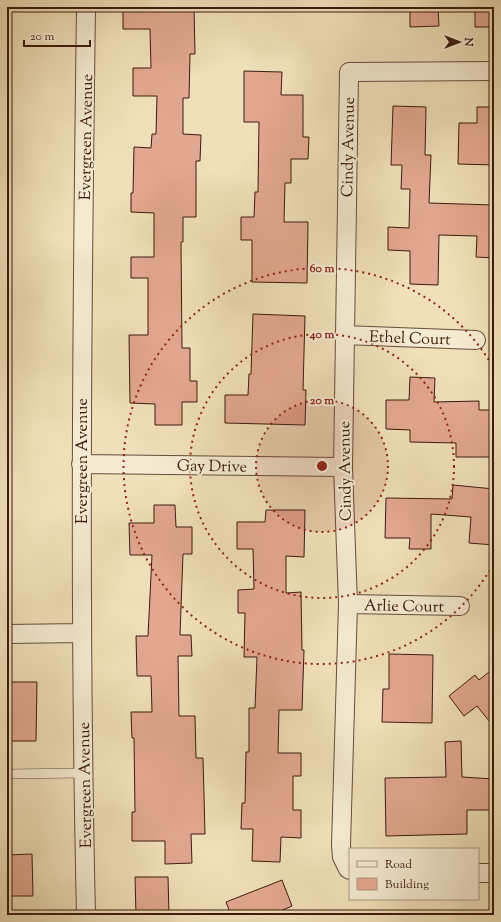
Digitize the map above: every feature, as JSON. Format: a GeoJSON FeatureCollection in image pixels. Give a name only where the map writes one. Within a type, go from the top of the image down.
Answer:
{"type":"FeatureCollection","features":[{"type":"Feature","properties":{"kind":"street","name":"Evergreen Avenue"},"geometry":{"type":"LineString","coordinates":[[86,7],[81,464],[81,633],[86,915]]}},
{"type":"Feature","properties":{"kind":"street","name":"Cindy Avenue"},"geometry":{"type":"LineString","coordinates":[[349,870],[342,857],[341,845],[348,604],[343,467],[349,72],[494,71]]}},
{"type":"Feature","properties":{"kind":"street","name":"Ethel Court"},"geometry":{"type":"LineString","coordinates":[[344,335],[476,340]]}},
{"type":"Feature","properties":{"kind":"street","name":"Gay Drive"},"geometry":{"type":"LineString","coordinates":[[81,464],[343,467]]}},
{"type":"Feature","properties":{"kind":"street","name":"Arlie Court"},"geometry":{"type":"LineString","coordinates":[[348,604],[460,606]]}},
{"type":"Feature","properties":{"kind":"street"},"geometry":{"type":"LineString","coordinates":[[7,634],[81,633]]}},
{"type":"Feature","properties":{"kind":"street"},"geometry":{"type":"LineString","coordinates":[[479,873],[494,873]]}},
{"type":"Feature","properties":{"kind":"lane"},"geometry":{"type":"LineString","coordinates":[[7,774],[83,773]]}},
{"type":"Feature","properties":{"kind":"building"},"geometry":{"type":"Polygon","coordinates":[[[194,7],[195,54],[190,54],[189,98],[183,98],[183,134],[201,135],[200,161],[196,161],[196,217],[183,217],[183,242],[181,242],[182,348],[190,348],[190,381],[197,381],[197,402],[182,402],[182,425],[155,425],[155,404],[130,403],[129,335],[148,335],[148,278],[131,278],[131,257],[154,257],[154,213],[131,212],[131,193],[133,193],[134,147],[151,148],[152,134],[156,134],[157,96],[133,96],[133,68],[151,68],[150,29],[123,29],[123,8],[194,7]]]}},
{"type":"Feature","properties":{"kind":"building"},"geometry":{"type":"Polygon","coordinates":[[[410,7],[438,7],[439,26],[410,27],[410,7]]]}},
{"type":"Feature","properties":{"kind":"building"},"geometry":{"type":"Polygon","coordinates":[[[475,7],[494,7],[494,27],[475,27],[475,7]]]}},
{"type":"Feature","properties":{"kind":"building"},"geometry":{"type":"Polygon","coordinates":[[[244,71],[282,72],[281,95],[303,95],[303,137],[309,137],[308,159],[291,159],[291,183],[285,183],[284,222],[308,222],[307,283],[252,282],[252,240],[241,240],[241,217],[254,217],[255,192],[258,192],[259,122],[244,122],[244,71]]]}},
{"type":"Feature","properties":{"kind":"building"},"geometry":{"type":"Polygon","coordinates":[[[393,106],[426,107],[425,155],[431,155],[429,203],[494,205],[494,258],[476,257],[477,236],[439,235],[438,285],[410,284],[410,251],[388,250],[388,227],[409,228],[410,189],[401,189],[402,165],[391,165],[393,106]]]}},
{"type":"Feature","properties":{"kind":"building"},"geometry":{"type":"Polygon","coordinates":[[[477,107],[494,107],[494,165],[458,164],[459,123],[477,123],[477,107]]]}},
{"type":"Feature","properties":{"kind":"building"},"geometry":{"type":"Polygon","coordinates":[[[253,314],[305,316],[303,390],[306,390],[305,425],[225,423],[225,395],[248,395],[249,374],[251,374],[253,314]]]}},
{"type":"Feature","properties":{"kind":"building"},"geometry":{"type":"Polygon","coordinates":[[[410,377],[435,378],[434,402],[479,401],[479,410],[494,410],[494,457],[456,457],[456,443],[410,442],[410,430],[386,429],[386,400],[409,400],[410,377]]]}},
{"type":"Feature","properties":{"kind":"building"},"geometry":{"type":"Polygon","coordinates":[[[453,485],[494,489],[494,545],[469,543],[471,517],[431,514],[431,549],[409,549],[410,538],[385,538],[386,498],[452,499],[453,485]]]}},
{"type":"Feature","properties":{"kind":"building"},"geometry":{"type":"Polygon","coordinates":[[[154,505],[175,505],[176,527],[192,527],[192,554],[183,554],[180,635],[191,635],[192,656],[178,656],[179,716],[195,716],[196,758],[203,758],[205,834],[191,834],[192,863],[165,864],[165,841],[132,841],[132,812],[135,812],[134,738],[132,738],[131,712],[152,712],[151,676],[137,676],[136,636],[148,636],[152,555],[130,555],[129,523],[154,523],[154,505]]]}},
{"type":"Feature","properties":{"kind":"building"},"geometry":{"type":"Polygon","coordinates":[[[266,510],[305,510],[304,557],[286,556],[286,593],[301,592],[302,650],[304,650],[302,710],[279,710],[278,753],[301,753],[301,776],[293,776],[293,810],[301,810],[301,838],[281,837],[280,862],[252,861],[253,829],[241,829],[242,803],[245,803],[246,752],[249,752],[249,708],[255,708],[257,657],[244,657],[245,613],[238,613],[238,590],[254,589],[253,549],[237,549],[237,522],[265,522],[266,510]]]}},
{"type":"Feature","properties":{"kind":"building"},"geometry":{"type":"Polygon","coordinates":[[[389,654],[433,655],[432,723],[382,722],[383,689],[389,689],[389,654]]]}},
{"type":"Feature","properties":{"kind":"building"},"geometry":{"type":"Polygon","coordinates":[[[494,668],[494,727],[477,706],[464,716],[449,696],[475,675],[479,680],[494,668]]]}},
{"type":"Feature","properties":{"kind":"building"},"geometry":{"type":"Polygon","coordinates":[[[7,682],[37,682],[36,741],[7,741],[7,682]]]}},
{"type":"Feature","properties":{"kind":"building"},"geometry":{"type":"Polygon","coordinates":[[[461,741],[462,777],[494,779],[494,810],[467,810],[467,834],[386,836],[385,778],[446,777],[445,742],[461,741]]]}},
{"type":"Feature","properties":{"kind":"building"},"geometry":{"type":"Polygon","coordinates":[[[32,854],[33,896],[7,896],[7,855],[32,854]]]}},
{"type":"Feature","properties":{"kind":"building"},"geometry":{"type":"Polygon","coordinates":[[[135,877],[168,877],[169,915],[136,915],[135,877]]]}},
{"type":"Feature","properties":{"kind":"building"},"geometry":{"type":"Polygon","coordinates":[[[282,880],[292,906],[271,915],[231,915],[226,902],[282,880]]]}}]}
